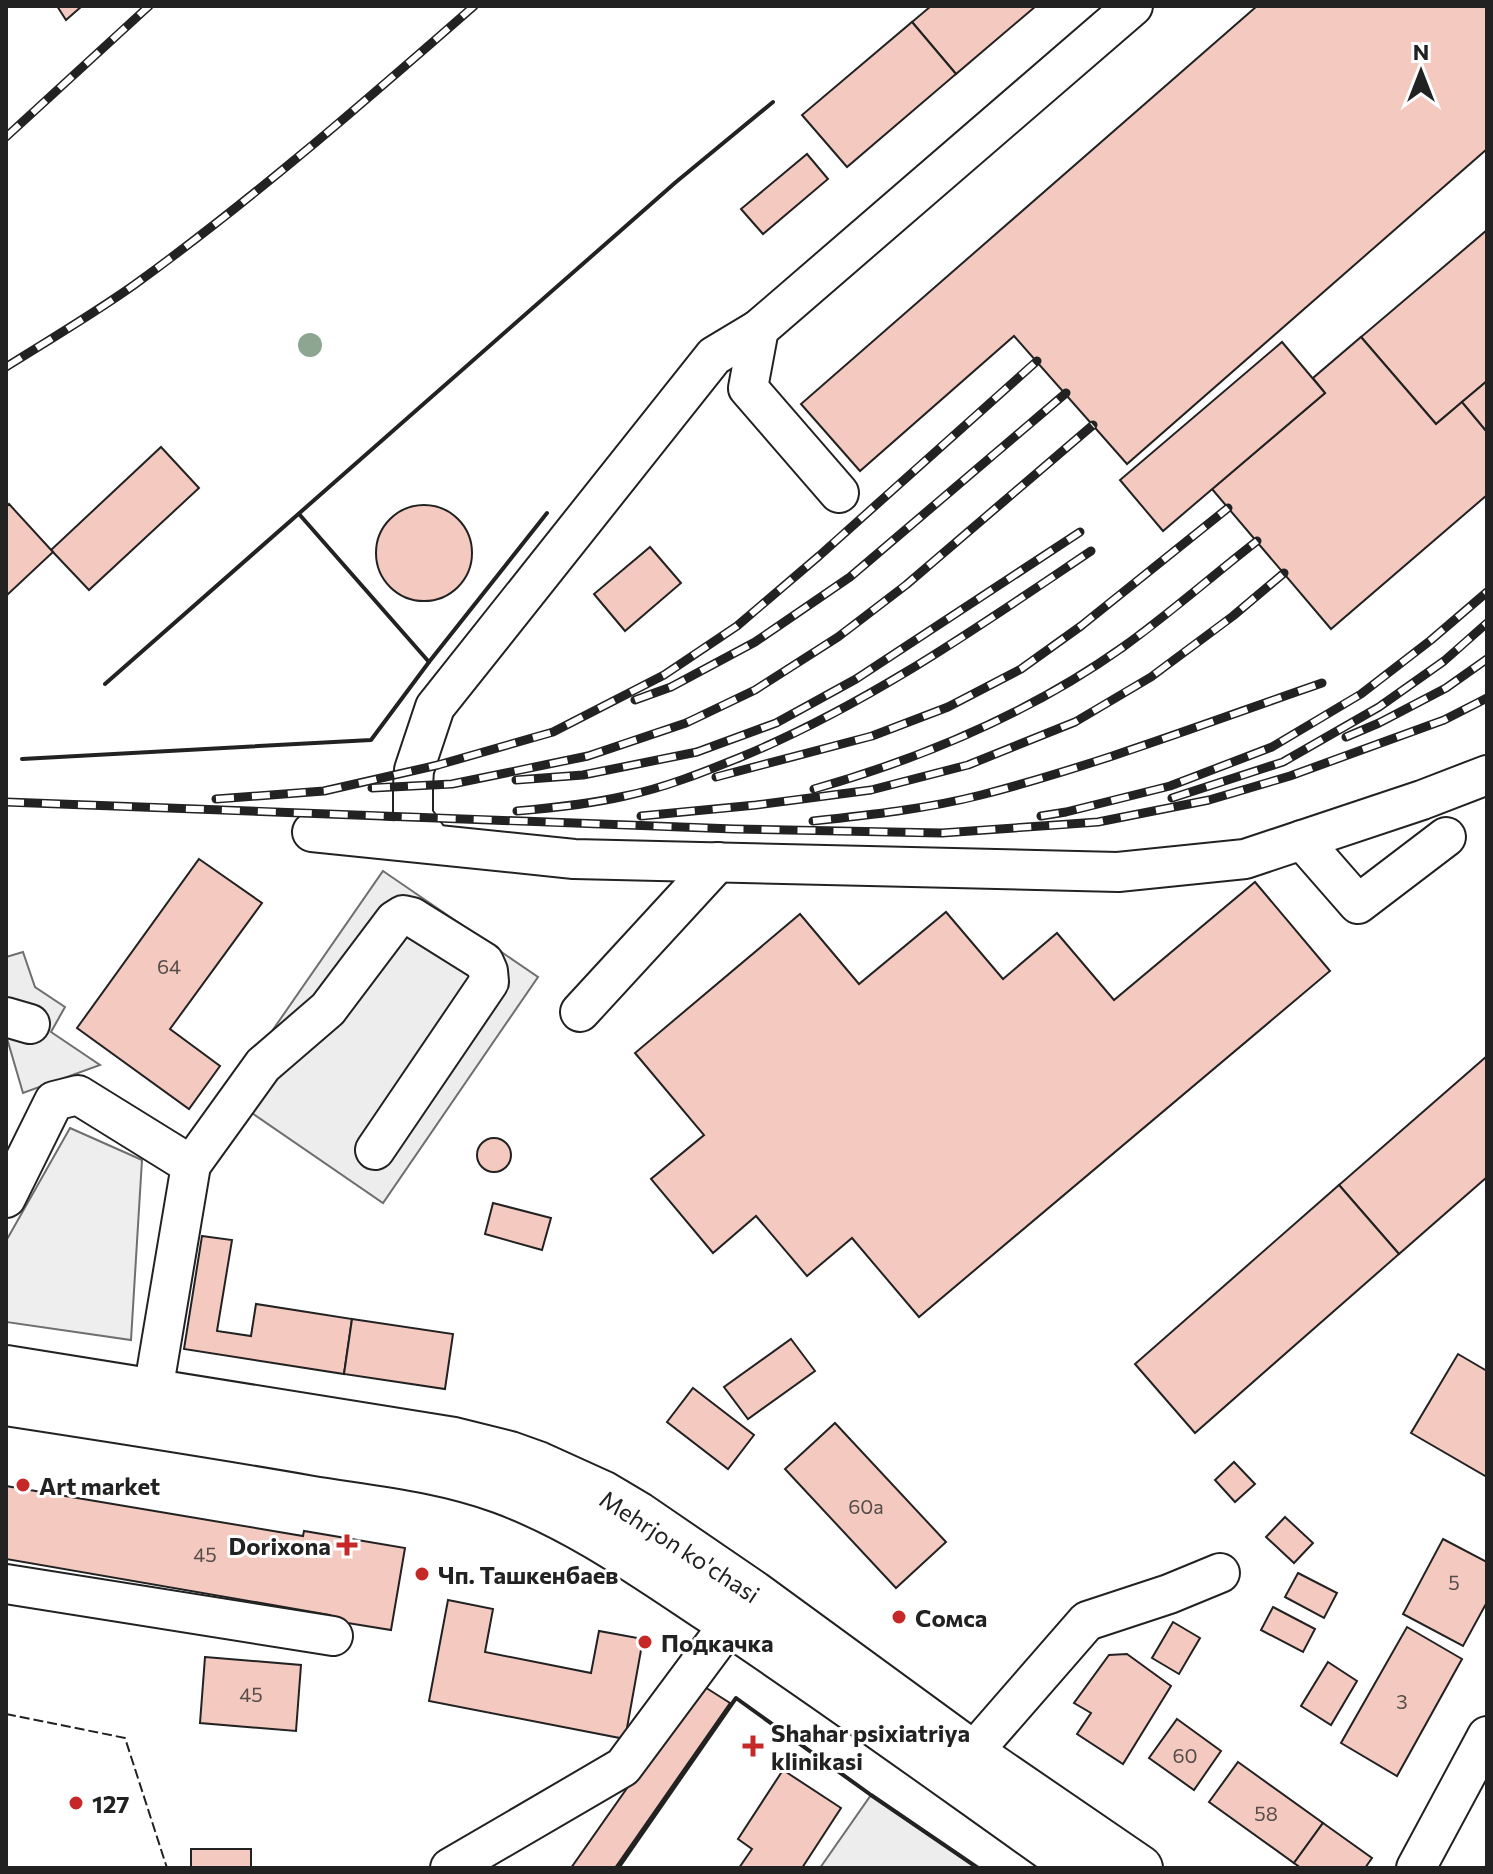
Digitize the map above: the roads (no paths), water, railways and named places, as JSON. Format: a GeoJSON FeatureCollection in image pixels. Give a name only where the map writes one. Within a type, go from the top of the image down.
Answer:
{"type":"FeatureCollection","features":[{"type":"Feature","properties":{"kind":"main road","name":"Mehrjon ko'chasi"},"geometry":{"type":"LineString","coordinates":[[6,1368],[151,1408]]}},
{"type":"Feature","properties":{"kind":"main road","name":"Mehrjon ko'chasi"},"geometry":{"type":"LineString","coordinates":[[6,1403],[151,1408],[454,1440],[510,1454],[566,1476],[639,1515],[742,1608],[1078,1868]]}},
{"type":"Feature","properties":{"kind":"main road","name":"Mehrjon ko'chasi"},"geometry":{"type":"LineString","coordinates":[[742,1608],[972,1753],[1140,1868]]}},
{"type":"Feature","properties":{"kind":"street"},"geometry":{"type":"LineString","coordinates":[[432,844],[413,817],[413,786],[414,770],[435,707],[714,356],[759,329],[1133,6]]}},
{"type":"Feature","properties":{"kind":"street"},"geometry":{"type":"LineString","coordinates":[[759,329],[748,388],[839,493]]}},
{"type":"Feature","properties":{"kind":"street"},"geometry":{"type":"LineString","coordinates":[[312,832],[574,859],[1118,872],[1245,859],[1487,775]]}},
{"type":"Feature","properties":{"kind":"street"},"geometry":{"type":"LineString","coordinates":[[1302,840],[1358,904],[1446,837]]}},
{"type":"Feature","properties":{"kind":"street"},"geometry":{"type":"LineString","coordinates":[[580,1012],[718,862]]}},
{"type":"Feature","properties":{"kind":"street"},"geometry":{"type":"LineString","coordinates":[[151,1408],[191,1165],[263,1065],[328,1009],[395,920],[403,915],[412,917],[484,962],[489,982],[375,1150]]}},
{"type":"Feature","properties":{"kind":"street"},"geometry":{"type":"LineString","coordinates":[[6,1198],[54,1101],[78,1095],[191,1165]]}},
{"type":"Feature","properties":{"kind":"street"},"geometry":{"type":"LineString","coordinates":[[972,1753],[1087,1621],[1169,1594],[1220,1573]]}},
{"type":"Feature","properties":{"kind":"street"},"geometry":{"type":"LineString","coordinates":[[6,1584],[333,1636]]}},
{"type":"Feature","properties":{"kind":"street"},"geometry":{"type":"LineString","coordinates":[[450,1868],[623,1767],[742,1608]]}},
{"type":"Feature","properties":{"kind":"street"},"geometry":{"type":"LineString","coordinates":[[1416,1868],[1487,1736]]}},
{"type":"Feature","properties":{"kind":"railway"},"geometry":{"type":"LineString","coordinates":[[6,137],[149,6]]}},
{"type":"Feature","properties":{"kind":"railway"},"geometry":{"type":"LineString","coordinates":[[6,367],[134,285],[222,219],[474,6]]}},
{"type":"Feature","properties":{"kind":"railway"},"geometry":{"type":"LineString","coordinates":[[216,799],[324,791],[438,765],[553,732],[664,675],[737,626],[1037,361]]}},
{"type":"Feature","properties":{"kind":"railway"},"geometry":{"type":"LineString","coordinates":[[635,700],[671,687],[755,642],[850,577],[1066,393]]}},
{"type":"Feature","properties":{"kind":"railway"},"geometry":{"type":"LineString","coordinates":[[372,788],[452,784],[588,756],[686,723],[755,690],[838,637],[906,585],[1093,425]]}},
{"type":"Feature","properties":{"kind":"railway"},"geometry":{"type":"LineString","coordinates":[[716,777],[872,736],[948,707],[1021,669],[1081,626],[1228,508]]}},
{"type":"Feature","properties":{"kind":"railway"},"geometry":{"type":"LineString","coordinates":[[516,780],[583,775],[697,752],[776,723],[856,679],[1080,532]]}},
{"type":"Feature","properties":{"kind":"railway"},"geometry":{"type":"LineString","coordinates":[[814,789],[935,748],[1051,693],[1123,647],[1257,541]]}},
{"type":"Feature","properties":{"kind":"railway"},"geometry":{"type":"LineString","coordinates":[[517,811],[598,801],[654,789],[788,736],[921,663],[1091,551]]}},
{"type":"Feature","properties":{"kind":"railway"},"geometry":{"type":"LineString","coordinates":[[641,816],[871,790],[968,765],[1075,722],[1151,677],[1233,616],[1284,573]]}},
{"type":"Feature","properties":{"kind":"railway"},"geometry":{"type":"LineString","coordinates":[[1041,816],[1170,786],[1272,747],[1361,694],[1487,592]]}},
{"type":"Feature","properties":{"kind":"railway"},"geometry":{"type":"LineString","coordinates":[[1172,798],[1283,762],[1379,707],[1444,661],[1487,623]]}},
{"type":"Feature","properties":{"kind":"railway"},"geometry":{"type":"LineString","coordinates":[[1346,737],[1446,688],[1487,659]]}},
{"type":"Feature","properties":{"kind":"railway"},"geometry":{"type":"LineString","coordinates":[[813,821],[919,808],[981,795],[1110,757],[1322,683]]}},
{"type":"Feature","properties":{"kind":"railway"},"geometry":{"type":"LineString","coordinates":[[6,802],[734,829],[942,833],[1098,822],[1209,800],[1290,776],[1444,720],[1487,698]]}},
{"type":"Feature","properties":{"kind":"place","name":"Art market"},"geometry":{"type":"Point","coordinates":[23,1485]}},
{"type":"Feature","properties":{"kind":"place","name":"Dorixona"},"geometry":{"type":"Point","coordinates":[347,1545]}},
{"type":"Feature","properties":{"kind":"place","name":"Чп. Ташкенбаев"},"geometry":{"type":"Point","coordinates":[422,1574]}},
{"type":"Feature","properties":{"kind":"place","name":"Сомса"},"geometry":{"type":"Point","coordinates":[899,1617]}},
{"type":"Feature","properties":{"kind":"place","name":"Подкачка"},"geometry":{"type":"Point","coordinates":[645,1642]}},
{"type":"Feature","properties":{"kind":"place","name":"Shahar psixiatriya klinikasi"},"geometry":{"type":"Point","coordinates":[753,1746]}},
{"type":"Feature","properties":{"kind":"place","name":"127"},"geometry":{"type":"Point","coordinates":[76,1803]}}]}
